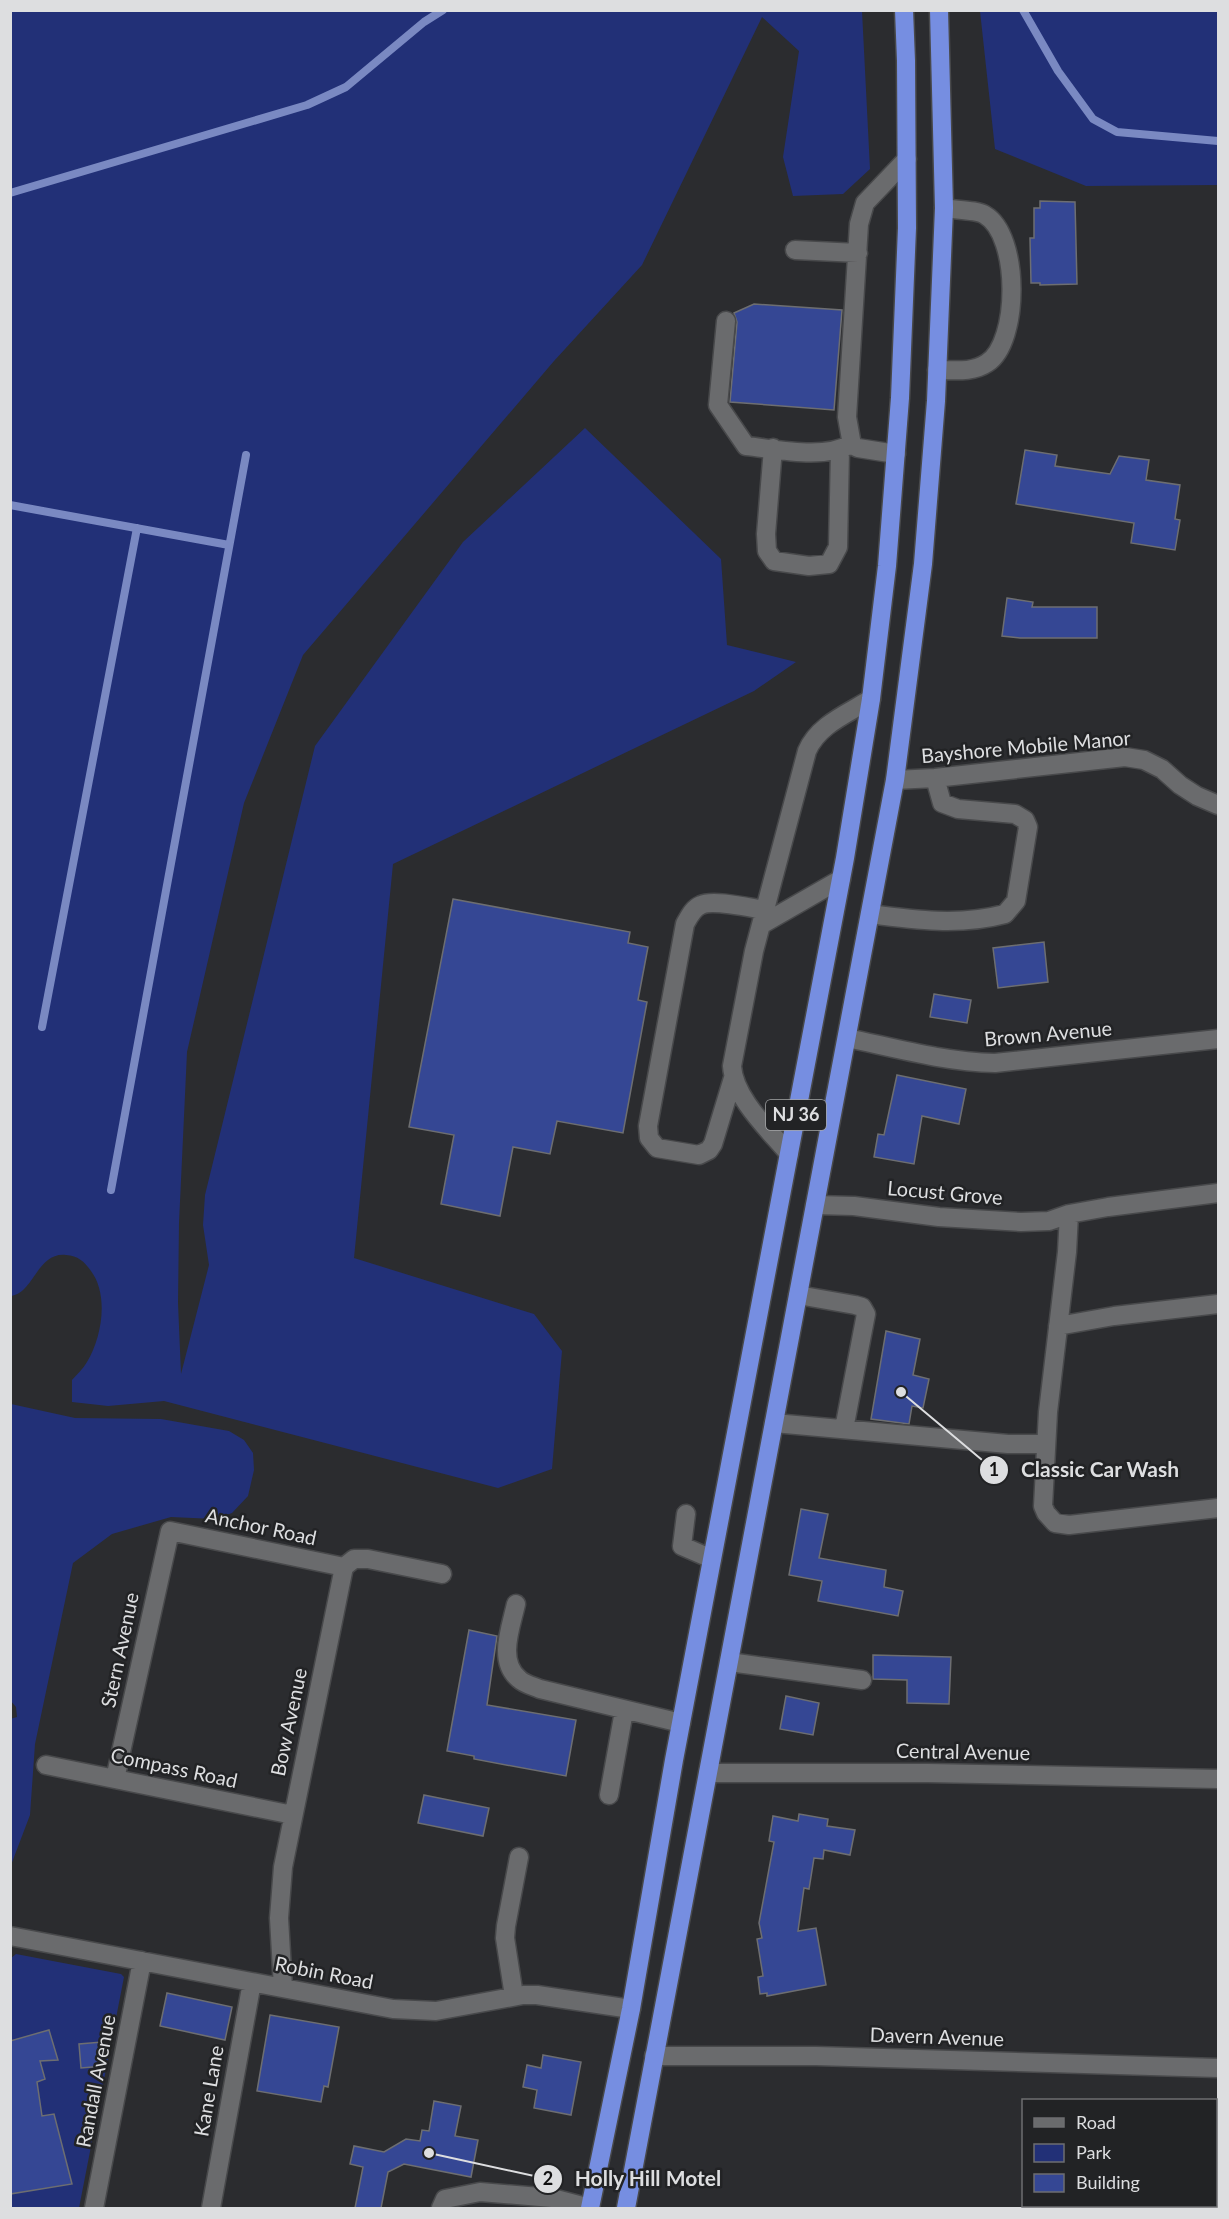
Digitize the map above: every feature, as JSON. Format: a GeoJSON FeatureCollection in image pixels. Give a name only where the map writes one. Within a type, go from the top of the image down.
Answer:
{"type":"FeatureCollection","features":[{"type":"Feature","properties":{"kind":"highway","name":"NJ 36"},"geometry":{"type":"LineString","coordinates":[[590,2208],[631,2009],[681,1723],[841,879],[871,699],[887,566],[896,454],[908,228],[904,10]]}},
{"type":"Feature","properties":{"kind":"highway","name":"NJ 36"},"geometry":{"type":"LineString","coordinates":[[626,2208],[896,780],[923,564],[937,370],[944,208],[939,10]]}},
{"type":"Feature","properties":{"kind":"street"},"geometry":{"type":"LineString","coordinates":[[773,448],[766,534],[767,551],[774,561],[809,566],[829,564],[838,547],[860,224],[865,203],[907,159]]}},
{"type":"Feature","properties":{"kind":"street"},"geometry":{"type":"LineString","coordinates":[[937,370],[969,370],[988,363],[1004,340],[1011,306],[1008,255],[1001,231],[985,214],[944,208]]}},
{"type":"Feature","properties":{"kind":"street"},"geometry":{"type":"LineString","coordinates":[[795,250],[858,253]]}},
{"type":"Feature","properties":{"kind":"street"},"geometry":{"type":"LineString","coordinates":[[726,321],[718,405],[746,446],[811,452],[846,447],[896,454]]}},
{"type":"Feature","properties":{"kind":"street"},"geometry":{"type":"LineString","coordinates":[[841,879],[763,917],[726,904],[701,904],[691,913],[685,924],[648,1126],[649,1138],[657,1148],[699,1155],[709,1150],[713,1144],[732,1078],[732,1066],[763,917],[807,751],[812,738],[822,729],[871,699]]}},
{"type":"Feature","properties":{"kind":"street","name":"Bayshore Mobile Manor"},"geometry":{"type":"LineString","coordinates":[[896,780],[935,778],[1125,757],[1144,760],[1162,769],[1197,796],[1218,805]]}},
{"type":"Feature","properties":{"kind":"street"},"geometry":{"type":"LineString","coordinates":[[870,914],[927,921],[966,921],[1005,914],[1016,901],[1028,827],[1025,820],[1015,814],[958,809],[942,803],[935,778]]}},
{"type":"Feature","properties":{"kind":"street","name":"Brown Avenue"},"geometry":{"type":"LineString","coordinates":[[847,1038],[914,1052],[995,1063],[1218,1039]]}},
{"type":"Feature","properties":{"kind":"street"},"geometry":{"type":"LineString","coordinates":[[732,1078],[740,1094],[789,1154]]}},
{"type":"Feature","properties":{"kind":"street","name":"Locust Grove"},"geometry":{"type":"LineString","coordinates":[[815,1204],[854,1206],[939,1217],[1021,1222],[1048,1221],[1069,1214],[1108,1207],[1218,1193]]}},
{"type":"Feature","properties":{"kind":"street"},"geometry":{"type":"LineString","coordinates":[[1069,1214],[1067,1252],[1048,1412],[1043,1506],[1046,1513],[1055,1523],[1069,1525],[1218,1509]]}},
{"type":"Feature","properties":{"kind":"street"},"geometry":{"type":"LineString","coordinates":[[798,1295],[855,1305],[862,1307],[866,1314],[844,1429]]}},
{"type":"Feature","properties":{"kind":"street"},"geometry":{"type":"LineString","coordinates":[[1058,1326],[1114,1316],[1218,1304]]}},
{"type":"Feature","properties":{"kind":"street"},"geometry":{"type":"LineString","coordinates":[[774,1423],[1008,1444],[1046,1444]]}},
{"type":"Feature","properties":{"kind":"street"},"geometry":{"type":"LineString","coordinates":[[686,1514],[682,1546],[712,1559]]}},
{"type":"Feature","properties":{"kind":"street","name":"Anchor Road"},"geometry":{"type":"LineString","coordinates":[[170,1531],[344,1567]]}},
{"type":"Feature","properties":{"kind":"street","name":"Stern Avenue"},"geometry":{"type":"LineString","coordinates":[[115,1779],[170,1531]]}},
{"type":"Feature","properties":{"kind":"street"},"geometry":{"type":"LineString","coordinates":[[344,1567],[354,1559],[368,1559],[441,1574]]}},
{"type":"Feature","properties":{"kind":"street","name":"Bow Avenue"},"geometry":{"type":"LineString","coordinates":[[283,1988],[279,1897],[293,1815],[344,1567]]}},
{"type":"Feature","properties":{"kind":"street"},"geometry":{"type":"LineString","coordinates":[[516,1604],[507,1649],[508,1667],[519,1680],[540,1689],[681,1723]]}},
{"type":"Feature","properties":{"kind":"street"},"geometry":{"type":"LineString","coordinates":[[729,1662],[862,1680]]}},
{"type":"Feature","properties":{"kind":"street"},"geometry":{"type":"LineString","coordinates":[[609,1795],[624,1711]]}},
{"type":"Feature","properties":{"kind":"street","name":"Compass Road"},"geometry":{"type":"LineString","coordinates":[[46,1765],[293,1815]]}},
{"type":"Feature","properties":{"kind":"street","name":"Central Avenue"},"geometry":{"type":"LineString","coordinates":[[708,1773],[928,1773],[1218,1779]]}},
{"type":"Feature","properties":{"kind":"street"},"geometry":{"type":"LineString","coordinates":[[514,1996],[505,1932],[519,1857]]}},
{"type":"Feature","properties":{"kind":"street","name":"Robin Road"},"geometry":{"type":"LineString","coordinates":[[10,1936],[414,2011],[436,2011],[514,1996],[537,1995],[631,2009]]}},
{"type":"Feature","properties":{"kind":"street","name":"Randall Avenue"},"geometry":{"type":"LineString","coordinates":[[94,2208],[142,1961]]}},
{"type":"Feature","properties":{"kind":"street","name":"Kane Lane"},"geometry":{"type":"LineString","coordinates":[[211,2208],[252,1982]]}},
{"type":"Feature","properties":{"kind":"street","name":"Davern Avenue"},"geometry":{"type":"LineString","coordinates":[[654,2056],[816,2056],[1218,2068]]}},
{"type":"Feature","properties":{"kind":"street"},"geometry":{"type":"LineString","coordinates":[[441,2208],[445,2199],[480,2192],[552,2198],[590,2208]]}},
{"type":"Feature","properties":{"kind":"green space"},"geometry":{"type":"Polygon","coordinates":[[[11,10],[862,11],[870,169],[843,194],[793,196],[783,157],[799,51],[762,17],[642,265],[554,361],[303,655],[244,803],[187,1052],[179,1223],[178,1303],[181,1374],[209,1265],[203,1225],[205,1195],[315,746],[463,542],[585,428],[721,559],[727,645],[796,662],[754,691],[393,864],[354,1258],[534,1314],[562,1351],[552,1469],[498,1488],[164,1401],[108,1406],[72,1402],[72,1380],[87,1362],[100,1329],[102,1304],[97,1281],[91,1271],[77,1258],[66,1255],[56,1256],[42,1266],[25,1288],[11,1296],[11,10]]]}},
{"type":"Feature","properties":{"kind":"green space"},"geometry":{"type":"Polygon","coordinates":[[[980,11],[1218,11],[1218,185],[1086,186],[995,149],[980,11]]]}},
{"type":"Feature","properties":{"kind":"green space"},"geometry":{"type":"Polygon","coordinates":[[[11,1404],[75,1418],[161,1419],[229,1431],[244,1440],[253,1453],[254,1470],[248,1496],[232,1513],[215,1519],[171,1517],[112,1534],[73,1563],[35,1744],[30,1815],[11,1865],[10,1719],[17,1717],[16,1707],[10,1700],[11,1404]]]}},
{"type":"Feature","properties":{"kind":"green space"},"geometry":{"type":"Polygon","coordinates":[[[16,1954],[121,1974],[124,1977],[79,2208],[11,2208],[10,1959],[16,1954]]]}},
{"type":"Feature","properties":{"kind":"building"},"geometry":{"type":"Polygon","coordinates":[[[1040,201],[1075,202],[1077,284],[1040,285],[1040,283],[1031,283],[1030,238],[1034,238],[1034,208],[1040,208],[1040,201]]]}},
{"type":"Feature","properties":{"kind":"building"},"geometry":{"type":"Polygon","coordinates":[[[754,304],[842,310],[834,410],[730,402],[737,322],[734,313],[754,304]]]}},
{"type":"Feature","properties":{"kind":"building"},"geometry":{"type":"Polygon","coordinates":[[[1025,450],[1057,455],[1055,466],[1110,474],[1119,456],[1149,460],[1146,480],[1180,485],[1175,519],[1180,520],[1175,550],[1131,543],[1134,523],[1016,504],[1025,450]]]}},
{"type":"Feature","properties":{"kind":"building"},"geometry":{"type":"Polygon","coordinates":[[[1007,598],[1033,602],[1032,607],[1097,607],[1097,638],[1002,636],[1007,598]]]}},
{"type":"Feature","properties":{"kind":"building"},"geometry":{"type":"Polygon","coordinates":[[[453,899],[630,932],[628,943],[648,947],[638,1000],[647,1002],[623,1133],[557,1121],[550,1154],[513,1147],[500,1216],[441,1204],[454,1135],[409,1127],[453,899]]]}},
{"type":"Feature","properties":{"kind":"building"},"geometry":{"type":"Polygon","coordinates":[[[1044,942],[1048,982],[998,988],[993,948],[1044,942]]]}},
{"type":"Feature","properties":{"kind":"building"},"geometry":{"type":"Polygon","coordinates":[[[934,994],[971,1000],[967,1023],[930,1017],[934,994]]]}},
{"type":"Feature","properties":{"kind":"building"},"geometry":{"type":"Polygon","coordinates":[[[897,1075],[966,1089],[959,1124],[922,1116],[914,1164],[874,1157],[878,1134],[884,1135],[897,1075]]]}},
{"type":"Feature","properties":{"kind":"building"},"geometry":{"type":"Polygon","coordinates":[[[886,1331],[920,1339],[913,1375],[929,1379],[923,1408],[912,1406],[909,1424],[871,1419],[886,1331]]]}},
{"type":"Feature","properties":{"kind":"building"},"geometry":{"type":"Polygon","coordinates":[[[801,1509],[828,1514],[819,1558],[886,1570],[884,1587],[903,1591],[898,1616],[818,1601],[822,1581],[789,1575],[801,1509]]]}},
{"type":"Feature","properties":{"kind":"building"},"geometry":{"type":"Polygon","coordinates":[[[469,1630],[497,1636],[487,1705],[576,1720],[566,1776],[474,1759],[474,1756],[447,1751],[469,1630]]]}},
{"type":"Feature","properties":{"kind":"building"},"geometry":{"type":"Polygon","coordinates":[[[873,1655],[951,1657],[949,1704],[907,1703],[907,1680],[873,1679],[873,1655]]]}},
{"type":"Feature","properties":{"kind":"building"},"geometry":{"type":"Polygon","coordinates":[[[786,1696],[819,1703],[813,1735],[780,1729],[786,1696]]]}},
{"type":"Feature","properties":{"kind":"building"},"geometry":{"type":"Polygon","coordinates":[[[424,1795],[489,1808],[483,1836],[418,1823],[424,1795]]]}},
{"type":"Feature","properties":{"kind":"building"},"geometry":{"type":"Polygon","coordinates":[[[799,1814],[828,1819],[827,1826],[855,1830],[850,1855],[824,1850],[823,1859],[814,1858],[809,1889],[804,1888],[798,1931],[816,1928],[826,1985],[767,1996],[767,1993],[760,1994],[758,1977],[763,1976],[757,1939],[762,1938],[759,1923],[774,1842],[769,1841],[773,1816],[798,1821],[799,1814]]]}},
{"type":"Feature","properties":{"kind":"building"},"geometry":{"type":"Polygon","coordinates":[[[167,1993],[232,2007],[225,2040],[160,2026],[167,1993]]]}},
{"type":"Feature","properties":{"kind":"building"},"geometry":{"type":"Polygon","coordinates":[[[270,2015],[339,2027],[328,2087],[324,2086],[321,2102],[257,2091],[270,2015]]]}},
{"type":"Feature","properties":{"kind":"building"},"geometry":{"type":"Polygon","coordinates":[[[49,2030],[58,2060],[40,2061],[45,2079],[37,2082],[42,2116],[54,2114],[72,2184],[10,2194],[10,2041],[49,2030]]]}},
{"type":"Feature","properties":{"kind":"building"},"geometry":{"type":"Polygon","coordinates":[[[102,2042],[104,2066],[81,2068],[79,2044],[102,2042]]]}},
{"type":"Feature","properties":{"kind":"building"},"geometry":{"type":"Polygon","coordinates":[[[543,2055],[581,2062],[571,2115],[534,2108],[537,2090],[523,2087],[527,2065],[541,2068],[543,2055]]]}},
{"type":"Feature","properties":{"kind":"building"},"geometry":{"type":"Polygon","coordinates":[[[434,2101],[461,2106],[455,2136],[478,2140],[471,2177],[404,2164],[388,2172],[381,2208],[355,2208],[363,2167],[350,2164],[354,2146],[384,2152],[406,2139],[420,2141],[422,2130],[429,2131],[434,2101]]]}},
{"type":"Feature","properties":{"kind":"waterway"},"geometry":{"type":"LineString","coordinates":[[10,193],[307,105],[346,87],[424,22],[443,10]]}},
{"type":"Feature","properties":{"kind":"waterway"},"geometry":{"type":"LineString","coordinates":[[1023,10],[1058,71],[1093,119],[1117,132],[1218,141]]}},
{"type":"Feature","properties":{"kind":"waterway"},"geometry":{"type":"LineString","coordinates":[[111,1190],[246,455]]}},
{"type":"Feature","properties":{"kind":"waterway"},"geometry":{"type":"LineString","coordinates":[[10,505],[229,545]]}},
{"type":"Feature","properties":{"kind":"waterway"},"geometry":{"type":"LineString","coordinates":[[42,1027],[137,528]]}},
{"type":"Feature","properties":{"kind":"place","name":"Classic Car Wash"},"geometry":{"type":"Point","coordinates":[901,1392]}},
{"type":"Feature","properties":{"kind":"place","name":"Holly Hill Motel"},"geometry":{"type":"Point","coordinates":[429,2153]}}]}
